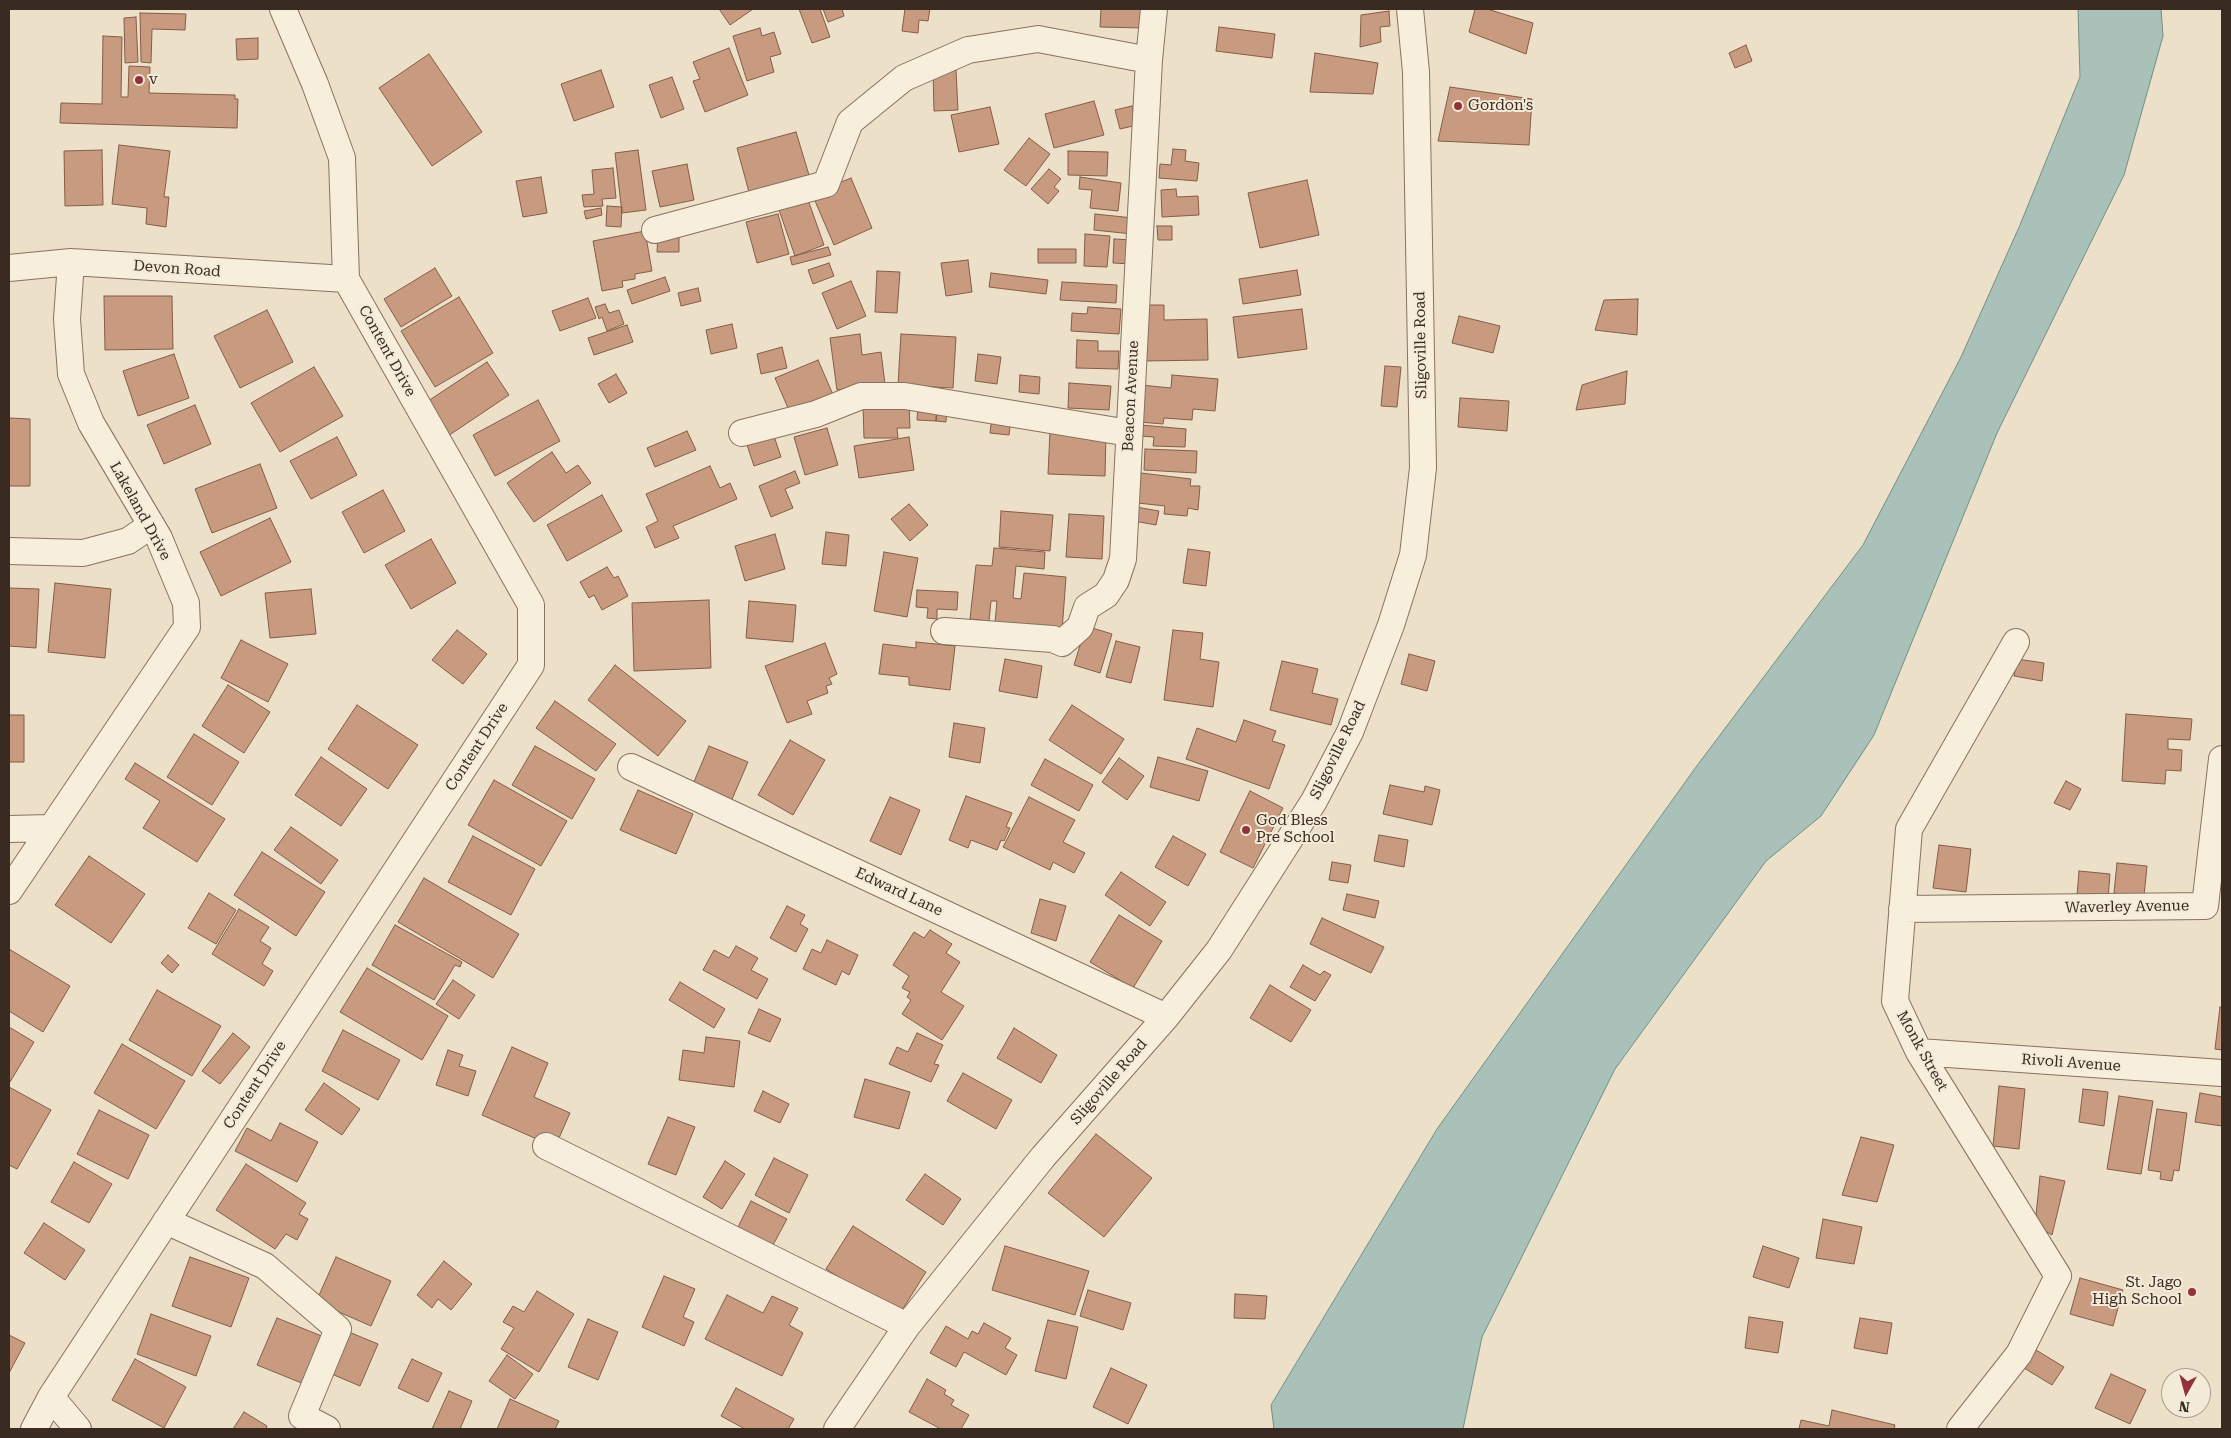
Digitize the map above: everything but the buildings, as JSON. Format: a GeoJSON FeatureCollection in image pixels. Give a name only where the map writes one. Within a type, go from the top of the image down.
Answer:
{"type":"FeatureCollection","features":[{"type":"Feature","properties":{"kind":"street","name":"Content Drive"},"geometry":{"type":"LineString","coordinates":[[34,1429],[51,1396],[531,665],[530,605],[346,279],[342,158],[315,84],[283,9]]}},
{"type":"Feature","properties":{"kind":"street","name":"Beacon Avenue"},"geometry":{"type":"LineString","coordinates":[[944,631],[1053,639],[1062,642],[1080,627],[1087,608],[1106,595],[1116,580],[1122,559],[1149,60],[1154,9]]}},
{"type":"Feature","properties":{"kind":"street","name":"Sligoville Road"},"geometry":{"type":"LineString","coordinates":[[837,1429],[907,1326],[1043,1157],[1166,1017],[1219,950],[1314,800],[1350,732],[1391,625],[1413,555],[1423,459],[1416,72],[1410,9]]}},
{"type":"Feature","properties":{"kind":"street"},"geometry":{"type":"LineString","coordinates":[[655,230],[826,184],[850,122],[904,78],[968,50],[1038,39],[1149,60]]}},
{"type":"Feature","properties":{"kind":"street","name":"Devon Road"},"geometry":{"type":"LineString","coordinates":[[9,268],[70,262],[346,279]]}},
{"type":"Feature","properties":{"kind":"street","name":"Lakeland Drive"},"geometry":{"type":"LineString","coordinates":[[9,891],[187,627],[186,603],[159,538],[150,526],[91,423],[71,374],[67,319],[70,262]]}},
{"type":"Feature","properties":{"kind":"street"},"geometry":{"type":"LineString","coordinates":[[742,433],[816,414],[861,396],[905,396],[1129,433]]}},
{"type":"Feature","properties":{"kind":"street"},"geometry":{"type":"LineString","coordinates":[[9,551],[83,553],[128,541],[150,526]]}},
{"type":"Feature","properties":{"kind":"street","name":"Monk Street"},"geometry":{"type":"LineString","coordinates":[[1960,1429],[2019,1354],[2058,1276],[1919,1052],[1894,1001],[1909,829],[2016,642]]}},
{"type":"Feature","properties":{"kind":"street","name":"Waverley Avenue"},"geometry":{"type":"LineString","coordinates":[[1902,909],[2205,906],[2222,759]]}},
{"type":"Feature","properties":{"kind":"street","name":"Edward Lane"},"geometry":{"type":"LineString","coordinates":[[631,767],[1166,1017]]}},
{"type":"Feature","properties":{"kind":"street"},"geometry":{"type":"LineString","coordinates":[[9,829],[50,828]]}},
{"type":"Feature","properties":{"kind":"street","name":"Rivoli Avenue"},"geometry":{"type":"LineString","coordinates":[[1919,1052],[2222,1074]]}},
{"type":"Feature","properties":{"kind":"street"},"geometry":{"type":"LineString","coordinates":[[546,1146],[907,1326]]}},
{"type":"Feature","properties":{"kind":"street"},"geometry":{"type":"LineString","coordinates":[[166,1221],[265,1266],[338,1329],[302,1416],[327,1429]]}},
{"type":"Feature","properties":{"kind":"street"},"geometry":{"type":"LineString","coordinates":[[51,1396],[78,1429]]}},
{"type":"Feature","properties":{"kind":"water"},"geometry":{"type":"Polygon","coordinates":[[[2078,9],[2161,9],[2163,36],[2124,175],[1997,433],[1874,735],[1821,816],[1766,861],[1615,1069],[1482,1337],[1463,1429],[1274,1429],[1271,1405],[1437,1129],[1696,767],[1863,545],[1961,357],[2020,225],[2080,77],[2078,9]]]}},
{"type":"Feature","properties":{"kind":"place","name":"v"},"geometry":{"type":"Point","coordinates":[139,80]}},
{"type":"Feature","properties":{"kind":"place","name":"Gordon's"},"geometry":{"type":"Point","coordinates":[1458,106]}},
{"type":"Feature","properties":{"kind":"place","name":"God Bless Pre School"},"geometry":{"type":"Point","coordinates":[1246,830]}},
{"type":"Feature","properties":{"kind":"place","name":"St. Jago High School"},"geometry":{"type":"Point","coordinates":[2192,1292]}}]}
